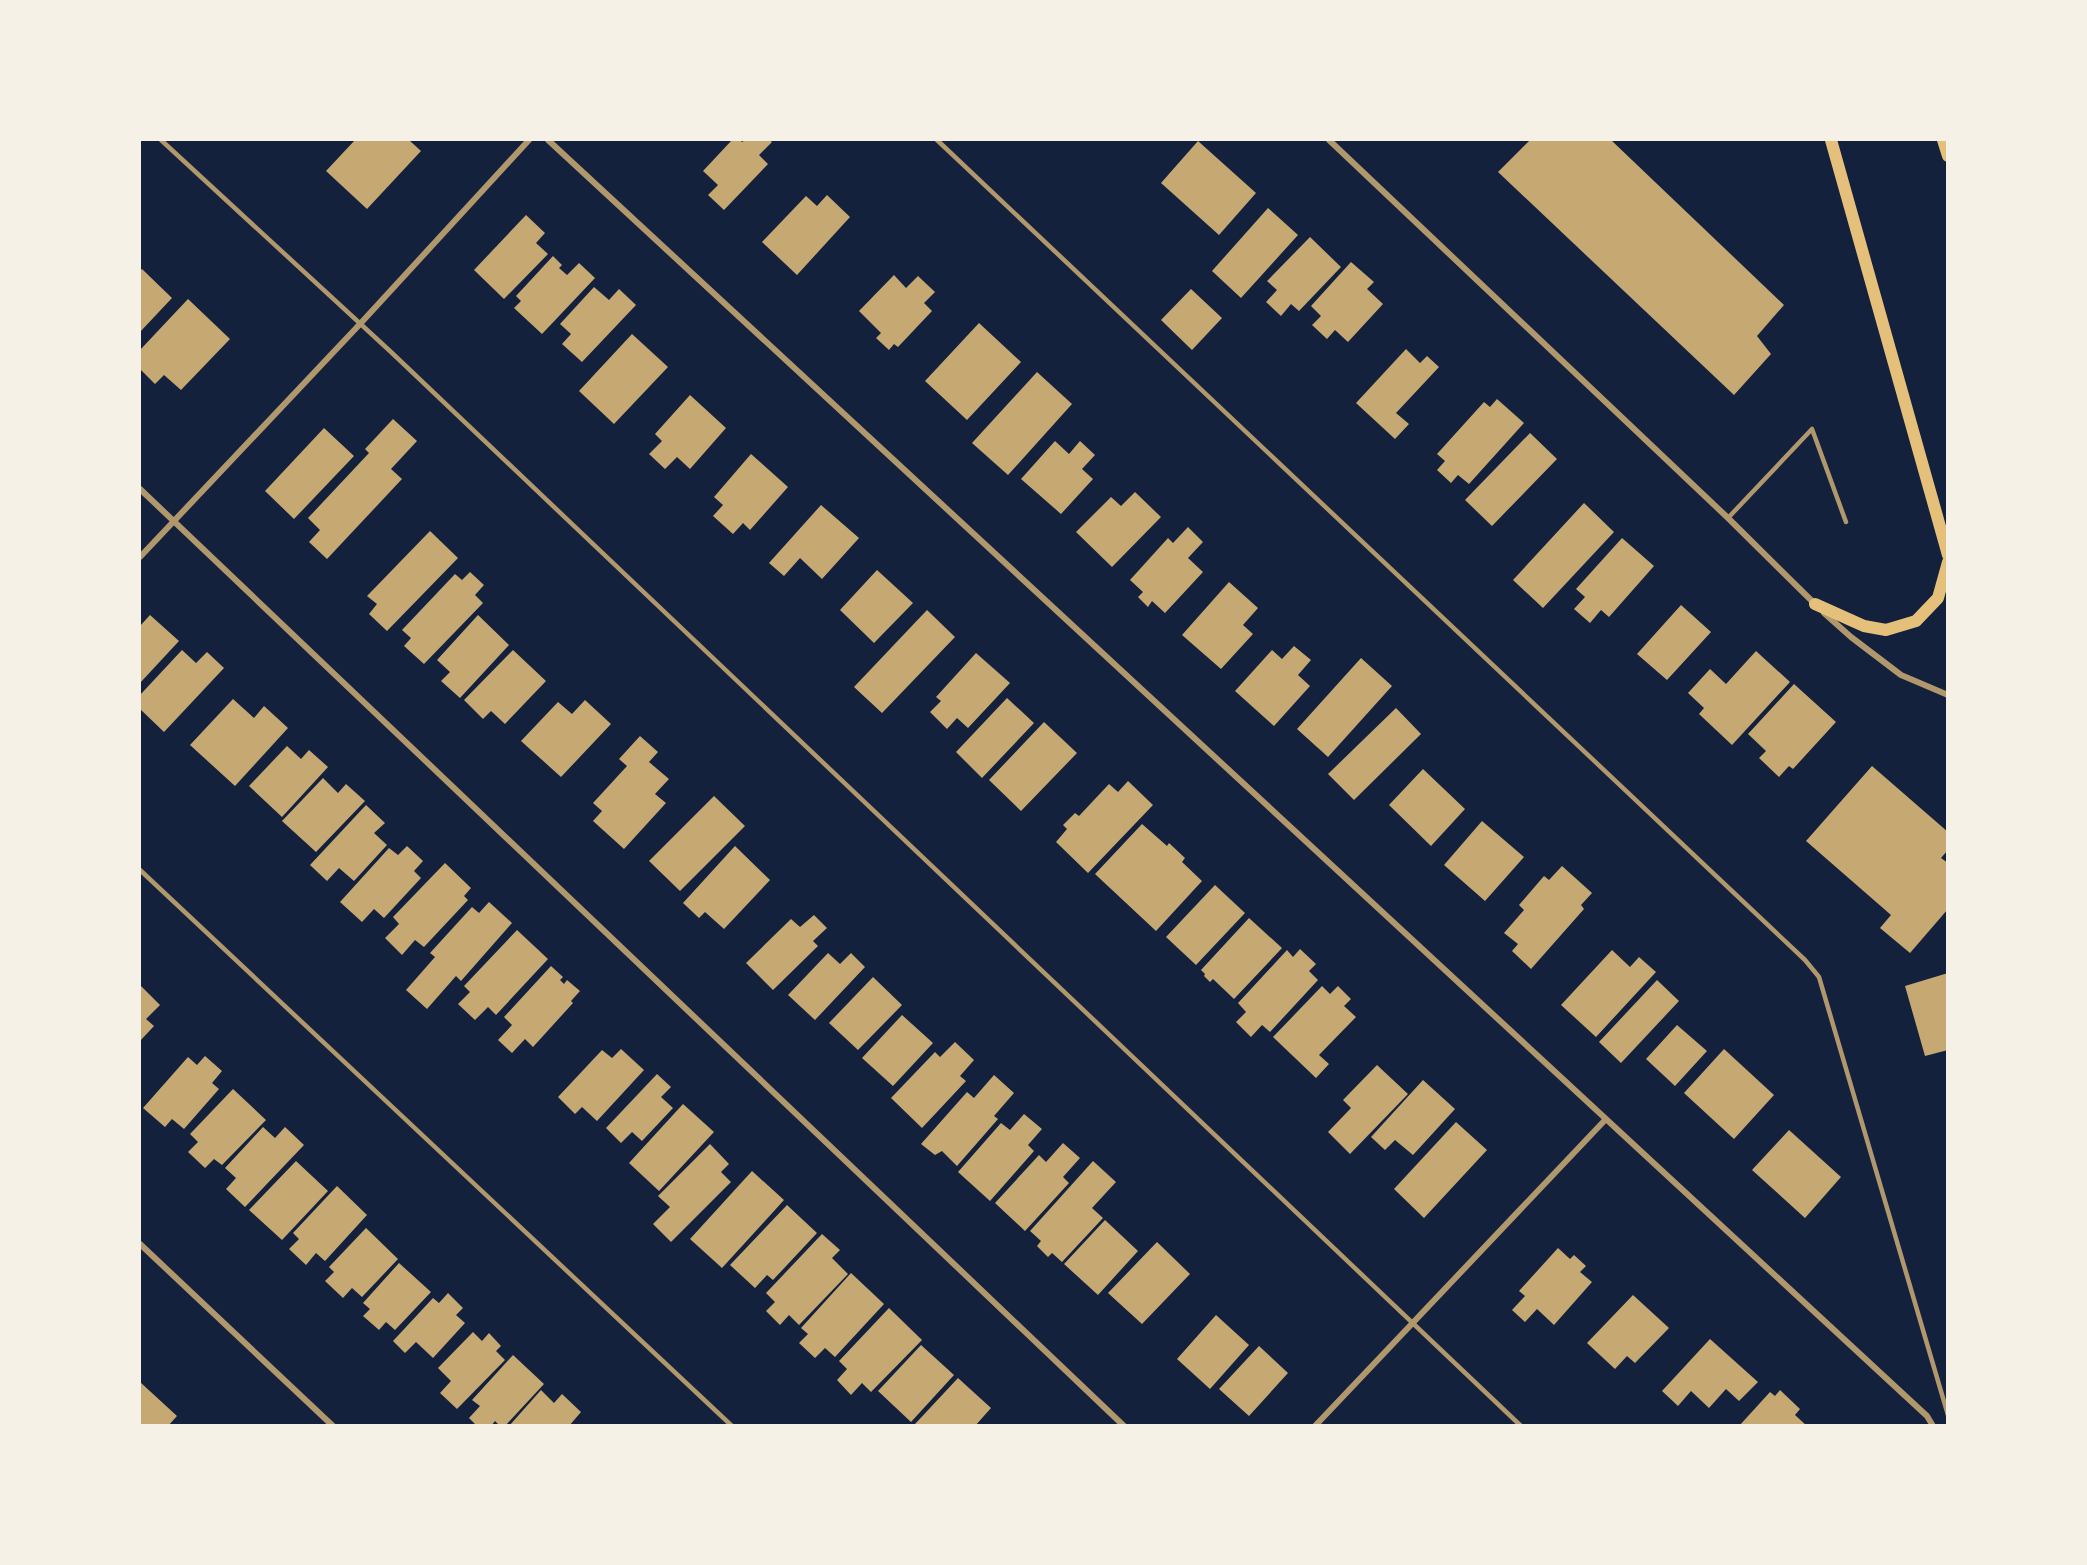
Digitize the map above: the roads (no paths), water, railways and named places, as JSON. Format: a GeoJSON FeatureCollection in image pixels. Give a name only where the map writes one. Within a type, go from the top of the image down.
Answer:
{"type":"FeatureCollection","features":[{"type":"Feature","properties":{"kind":"main road"},"geometry":{"type":"LineString","coordinates":[[1831,140],[1947,555]]}},
{"type":"Feature","properties":{"kind":"main road"},"geometry":{"type":"LineString","coordinates":[[1943,140],[1947,156]]}},
{"type":"Feature","properties":{"kind":"main road"},"geometry":{"type":"LineString","coordinates":[[1815,603],[1864,626],[1886,630],[1916,621],[1938,598],[1947,562]]}},
{"type":"Feature","properties":{"kind":"street"},"geometry":{"type":"LineString","coordinates":[[140,557],[360,324],[528,140]]}},
{"type":"Feature","properties":{"kind":"street"},"geometry":{"type":"LineString","coordinates":[[548,140],[1927,1416],[1933,1425]]}},
{"type":"Feature","properties":{"kind":"street"},"geometry":{"type":"LineString","coordinates":[[1329,140],[1851,637],[1901,675],[1947,695]]}},
{"type":"Feature","properties":{"kind":"street"},"geometry":{"type":"LineString","coordinates":[[140,489],[1124,1425]]}},
{"type":"Feature","properties":{"kind":"street"},"geometry":{"type":"LineString","coordinates":[[1315,1425],[1606,1119]]}},
{"type":"Feature","properties":{"kind":"street"},"geometry":{"type":"LineString","coordinates":[[140,1244],[333,1425]]}},
{"type":"Feature","properties":{"kind":"lane"},"geometry":{"type":"LineString","coordinates":[[161,140],[360,324],[1521,1425]]}},
{"type":"Feature","properties":{"kind":"lane"},"geometry":{"type":"LineString","coordinates":[[937,140],[1805,960],[1819,977],[1947,1415]]}},
{"type":"Feature","properties":{"kind":"lane"},"geometry":{"type":"LineString","coordinates":[[1728,518],[1812,429],[1846,522]]}},
{"type":"Feature","properties":{"kind":"lane"},"geometry":{"type":"LineString","coordinates":[[140,870],[732,1425]]}}]}
